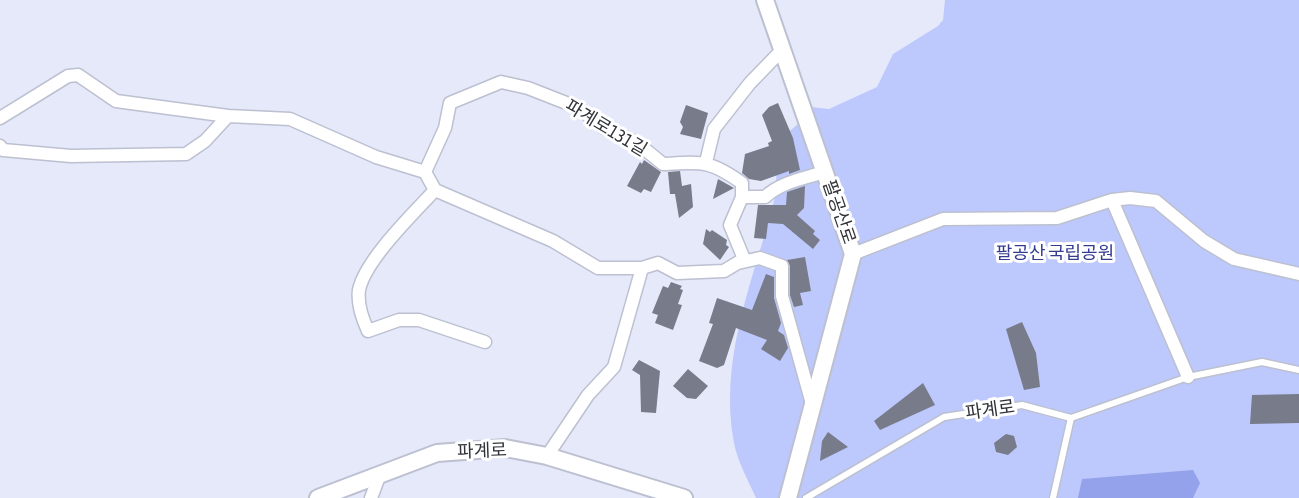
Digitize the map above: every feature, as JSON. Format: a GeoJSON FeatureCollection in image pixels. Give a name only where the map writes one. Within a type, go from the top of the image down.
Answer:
{"type":"FeatureCollection","features":[{"type":"Feature","properties":{"kind":"street","name":"팔공산로"},"geometry":{"type":"LineString","coordinates":[[765,0],[853,254],[788,498]]}},
{"type":"Feature","properties":{"kind":"street"},"geometry":{"type":"LineString","coordinates":[[0,118],[68,76],[78,75],[116,101],[228,116],[290,119],[376,157],[425,172],[435,190],[553,241],[598,268],[642,268],[658,263],[677,273],[724,272],[744,260],[730,225],[742,197],[742,183],[720,167],[706,162],[714,129],[750,84],[782,50]]}},
{"type":"Feature","properties":{"kind":"street","name":"파계로131길"},"geometry":{"type":"LineString","coordinates":[[425,172],[445,128],[450,103],[501,82],[528,88],[579,108],[604,128],[636,142],[663,164],[706,162]]}},
{"type":"Feature","properties":{"kind":"street"},"geometry":{"type":"LineString","coordinates":[[0,146],[3,150],[71,156],[153,156],[186,153],[205,141],[228,116]]}},
{"type":"Feature","properties":{"kind":"street"},"geometry":{"type":"LineString","coordinates":[[742,197],[765,197],[778,184],[792,184],[824,172]]}},
{"type":"Feature","properties":{"kind":"street"},"geometry":{"type":"LineString","coordinates":[[435,190],[392,238],[370,267],[359,290],[360,313],[368,331],[399,320],[419,320],[485,342]]}},
{"type":"Feature","properties":{"kind":"street"},"geometry":{"type":"LineString","coordinates":[[853,254],[944,219],[1057,218],[1112,200],[1130,198],[1156,201],[1204,241],[1234,258],[1299,274]]}},
{"type":"Feature","properties":{"kind":"street"},"geometry":{"type":"LineString","coordinates":[[1112,200],[1188,377]]}},
{"type":"Feature","properties":{"kind":"street"},"geometry":{"type":"LineString","coordinates":[[738,263],[760,258],[782,266],[782,296],[813,408]]}},
{"type":"Feature","properties":{"kind":"street"},"geometry":{"type":"LineString","coordinates":[[546,456],[588,395],[614,367],[642,268]]}},
{"type":"Feature","properties":{"kind":"street","name":"파계로"},"geometry":{"type":"LineString","coordinates":[[318,498],[437,453],[505,448],[546,456],[684,498]]}},
{"type":"Feature","properties":{"kind":"street"},"geometry":{"type":"LineString","coordinates":[[370,498],[380,474]]}},
{"type":"Feature","properties":{"kind":"lane"},"geometry":{"type":"LineString","coordinates":[[1053,498],[1071,418],[1159,385],[1188,377],[1262,362],[1299,370]]}},
{"type":"Feature","properties":{"kind":"lane","name":"파계로"},"geometry":{"type":"LineString","coordinates":[[806,498],[944,417],[1022,405],[1071,418]]}},
{"type":"Feature","properties":{"kind":"green space","name":"팔공산 국립공원"},"geometry":{"type":"Polygon","coordinates":[[[945,0],[1299,0],[1299,498],[756,498],[734,443],[730,413],[730,384],[739,326],[776,192],[777,143],[800,122],[811,107],[829,109],[877,87],[893,54],[938,26],[943,20],[945,0]]]}},
{"type":"Feature","properties":{"kind":"shaded area"},"geometry":{"type":"Polygon","coordinates":[[[1193,470],[1200,483],[1193,498],[1078,498],[1082,479],[1193,470]]]}},
{"type":"Feature","properties":{"kind":"building"},"geometry":{"type":"Polygon","coordinates":[[[778,103],[793,138],[800,170],[789,174],[789,171],[761,181],[749,179],[742,173],[745,154],[769,146],[768,143],[772,141],[762,115],[769,107],[778,103]]]}},
{"type":"Feature","properties":{"kind":"building"},"geometry":{"type":"Polygon","coordinates":[[[686,105],[708,113],[701,139],[680,134],[683,127],[680,122],[686,105]]]}},
{"type":"Feature","properties":{"kind":"building"},"geometry":{"type":"Polygon","coordinates":[[[644,160],[661,172],[651,192],[644,189],[641,193],[627,186],[640,162],[642,164],[644,160]]]}},
{"type":"Feature","properties":{"kind":"building"},"geometry":{"type":"Polygon","coordinates":[[[680,171],[682,186],[691,184],[693,207],[679,218],[675,194],[670,194],[668,172],[680,171]]]}},
{"type":"Feature","properties":{"kind":"building"},"geometry":{"type":"Polygon","coordinates":[[[718,179],[734,188],[713,199],[718,179]]]}},
{"type":"Feature","properties":{"kind":"building"},"geometry":{"type":"Polygon","coordinates":[[[805,186],[804,208],[797,215],[815,231],[813,234],[820,240],[813,249],[783,224],[768,223],[766,239],[754,238],[758,205],[786,205],[787,192],[805,186]]]}},
{"type":"Feature","properties":{"kind":"building"},"geometry":{"type":"Polygon","coordinates":[[[706,229],[710,232],[712,230],[727,240],[726,245],[729,247],[720,260],[703,244],[706,229]]]}},
{"type":"Feature","properties":{"kind":"building"},"geometry":{"type":"Polygon","coordinates":[[[805,257],[811,291],[800,293],[803,305],[794,307],[790,295],[790,266],[787,260],[805,257]]]}},
{"type":"Feature","properties":{"kind":"building"},"geometry":{"type":"Polygon","coordinates":[[[766,274],[774,277],[774,298],[781,323],[778,331],[784,335],[788,348],[780,361],[761,349],[767,340],[736,328],[724,365],[717,368],[699,361],[713,324],[709,323],[717,298],[752,310],[766,274]]]}},
{"type":"Feature","properties":{"kind":"building"},"geometry":{"type":"Polygon","coordinates":[[[671,282],[682,286],[680,289],[683,290],[678,304],[682,305],[673,330],[655,323],[658,315],[652,313],[663,286],[668,288],[671,282]]]}},
{"type":"Feature","properties":{"kind":"building"},"geometry":{"type":"Polygon","coordinates":[[[1022,322],[1036,353],[1040,387],[1024,390],[1006,329],[1022,322]]]}},
{"type":"Feature","properties":{"kind":"building"},"geometry":{"type":"Polygon","coordinates":[[[639,360],[660,371],[656,413],[641,412],[640,375],[632,370],[639,360]]]}},
{"type":"Feature","properties":{"kind":"building"},"geometry":{"type":"Polygon","coordinates":[[[688,369],[708,386],[696,399],[687,398],[673,386],[688,369]]]}},
{"type":"Feature","properties":{"kind":"building"},"geometry":{"type":"Polygon","coordinates":[[[923,383],[935,405],[880,430],[874,421],[923,383]]]}},
{"type":"Feature","properties":{"kind":"building"},"geometry":{"type":"Polygon","coordinates":[[[1299,394],[1299,423],[1250,424],[1252,395],[1299,394]]]}},
{"type":"Feature","properties":{"kind":"building"},"geometry":{"type":"Polygon","coordinates":[[[828,432],[848,447],[820,461],[822,441],[828,432]]]}},
{"type":"Feature","properties":{"kind":"building"},"geometry":{"type":"Polygon","coordinates":[[[1006,434],[1014,436],[1017,447],[1008,455],[996,452],[994,443],[1006,434]]]}}]}
